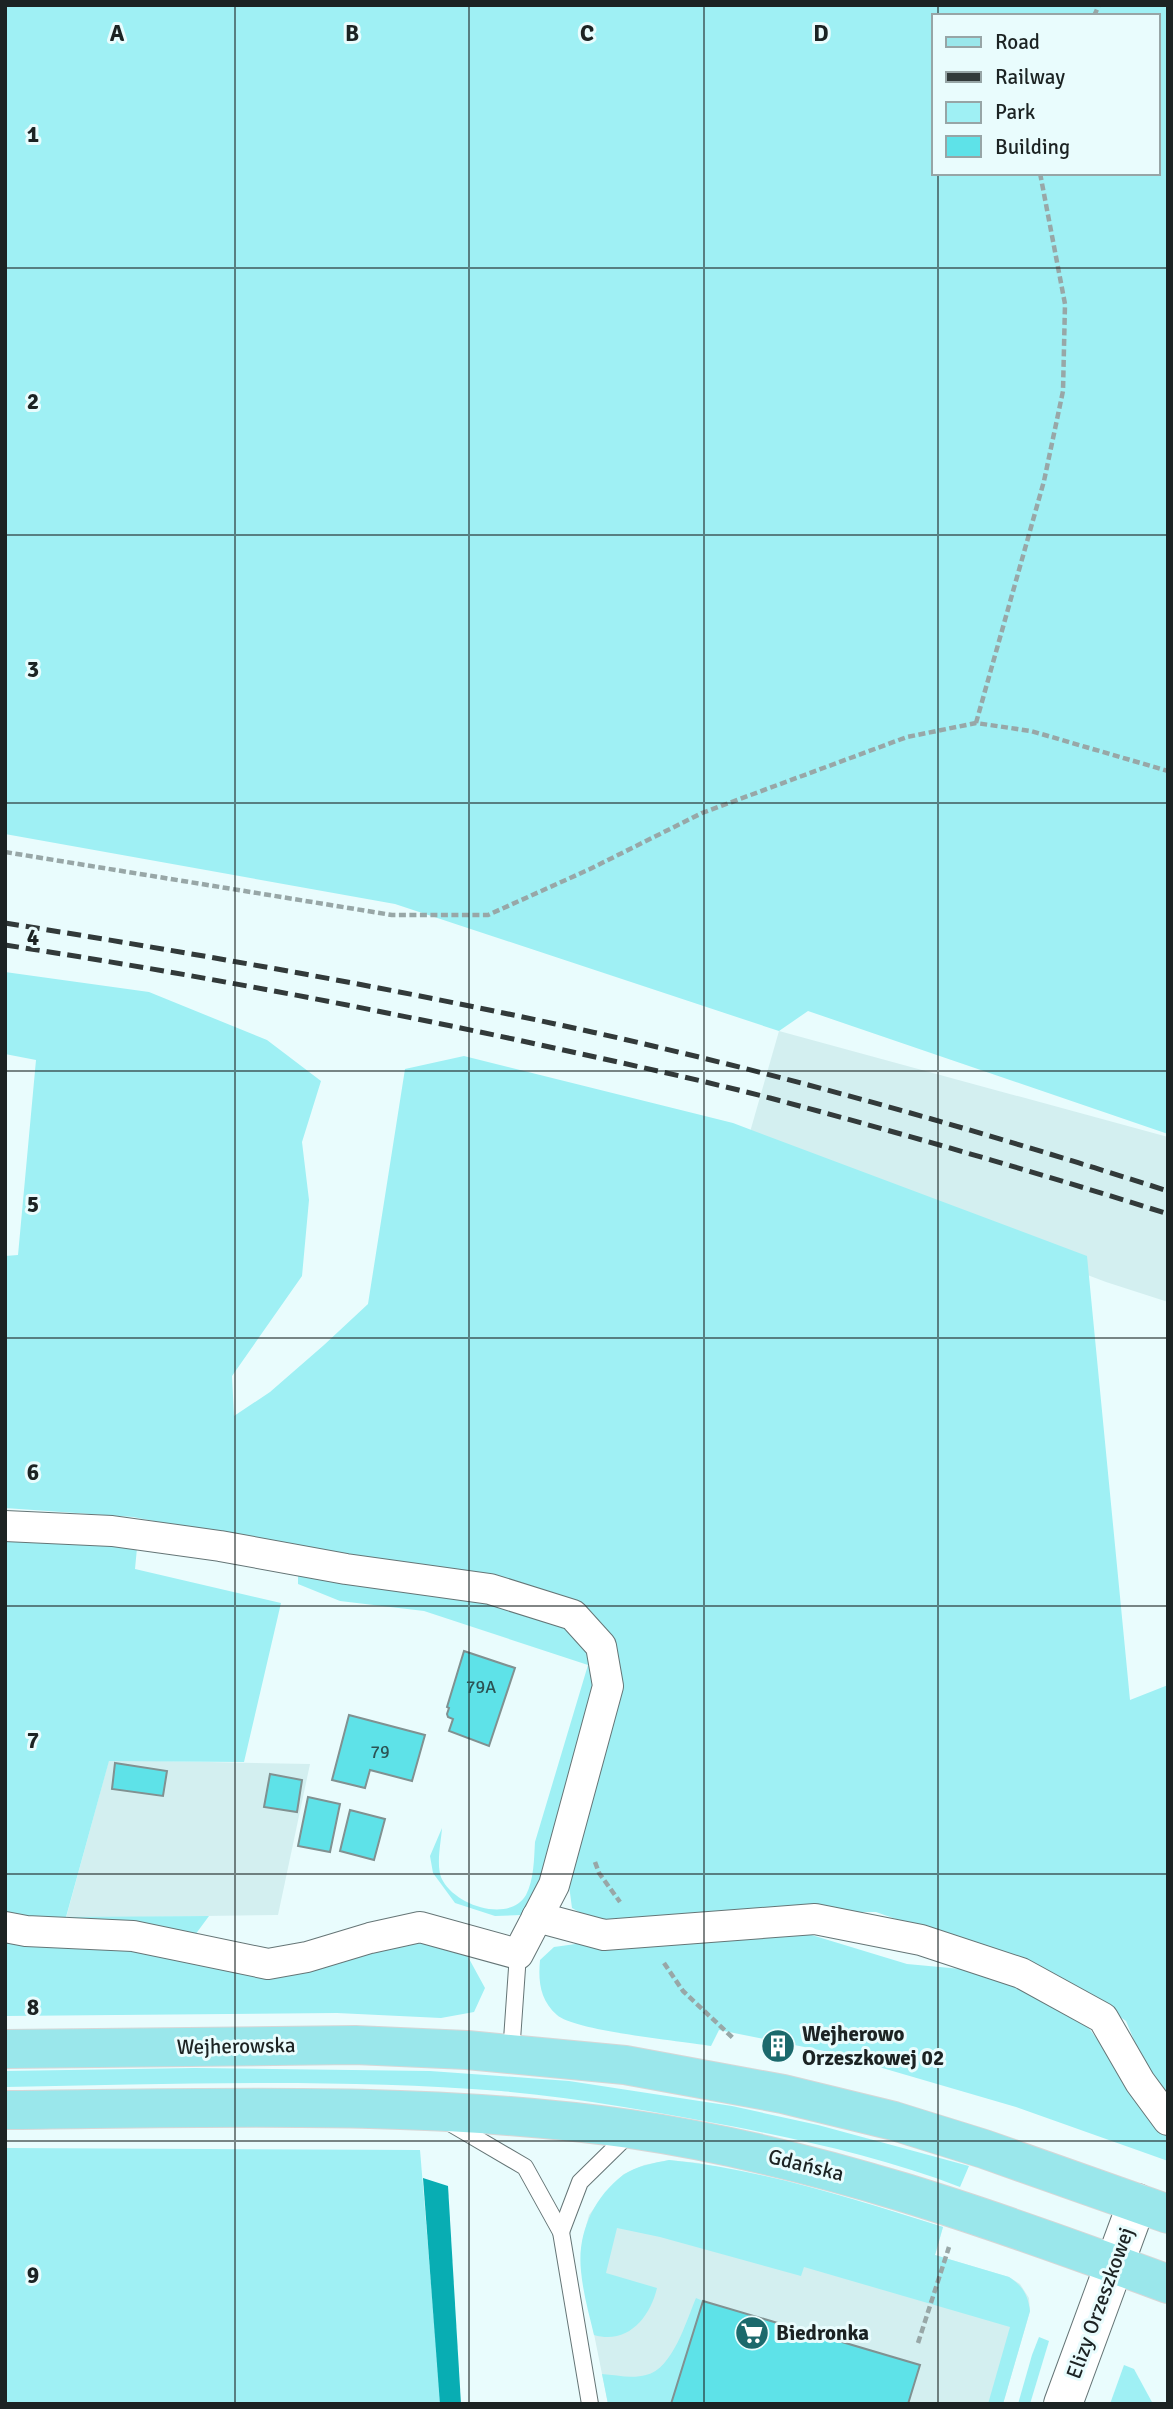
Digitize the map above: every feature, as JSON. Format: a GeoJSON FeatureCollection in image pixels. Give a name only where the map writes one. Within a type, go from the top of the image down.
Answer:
{"type":"FeatureCollection","features":[{"type":"Feature","properties":{"kind":"main road","name":"Wejherowska"},"geometry":{"type":"LineString","coordinates":[[5,2049],[355,2045],[511,2054]]}},
{"type":"Feature","properties":{"kind":"main road"},"geometry":{"type":"LineString","coordinates":[[511,2054],[625,2065],[783,2094],[894,2121],[984,2149],[1152,2208]]}},
{"type":"Feature","properties":{"kind":"main road"},"geometry":{"type":"LineString","coordinates":[[5,2110],[298,2107],[430,2111]]}},
{"type":"Feature","properties":{"kind":"main road","name":"Gdańska"},"geometry":{"type":"LineString","coordinates":[[430,2111],[547,2119],[633,2130],[781,2158],[938,2202],[1168,2284]]}},
{"type":"Feature","properties":{"kind":"street"},"geometry":{"type":"LineString","coordinates":[[5,1526],[112,1531],[220,1546],[346,1570],[489,1589],[573,1615],[601,1646],[608,1686],[554,1885],[518,1954],[420,1927],[370,1938],[307,1958],[268,1964],[133,1936],[26,1931],[5,1927]]}},
{"type":"Feature","properties":{"kind":"street"},"geometry":{"type":"LineString","coordinates":[[537,1917],[604,1935],[815,1919],[921,1940],[1021,1973],[1103,2018],[1140,2082],[1168,2120]]}},
{"type":"Feature","properties":{"kind":"street","name":"Elizy Orzeszkowej"},"geometry":{"type":"LineString","coordinates":[[1063,2404],[1114,2264],[1152,2208]]}},
{"type":"Feature","properties":{"kind":"lane"},"geometry":{"type":"LineString","coordinates":[[511,2054],[518,1954]]}},
{"type":"Feature","properties":{"kind":"lane"},"geometry":{"type":"LineString","coordinates":[[430,2111],[525,2167],[561,2232],[590,2404]]}},
{"type":"Feature","properties":{"kind":"lane"},"geometry":{"type":"LineString","coordinates":[[561,2232],[580,2182],[633,2130]]}},
{"type":"Feature","properties":{"kind":"path"},"geometry":{"type":"LineString","coordinates":[[976,723],[1044,481],[1063,391],[1065,304],[1040,175]]}},
{"type":"Feature","properties":{"kind":"path"},"geometry":{"type":"LineString","coordinates":[[5,852],[392,915],[488,915],[590,869],[702,813],[907,737],[976,723],[1031,731],[1168,771]]}},
{"type":"Feature","properties":{"kind":"path"},"geometry":{"type":"LineString","coordinates":[[918,2343],[949,2246]]}},
{"type":"Feature","properties":{"kind":"shaded area"},"geometry":{"type":"Polygon","coordinates":[[[779,1031],[1168,1137],[1168,1302],[1106,1282],[746,1146],[779,1031]]]}},
{"type":"Feature","properties":{"kind":"shaded area"},"geometry":{"type":"Polygon","coordinates":[[[109,1760],[310,1764],[278,1915],[66,1918],[109,1760]]]}},
{"type":"Feature","properties":{"kind":"shaded area"},"geometry":{"type":"Polygon","coordinates":[[[669,2160],[699,2163],[762,2177],[943,2227],[935,2255],[1009,2277],[1020,2284],[1029,2298],[1030,2311],[1003,2404],[608,2404],[581,2269],[582,2242],[589,2215],[624,2174],[644,2165],[669,2160]]]}},
{"type":"Feature","properties":{"kind":"shaded area"},"geometry":{"type":"Polygon","coordinates":[[[423,2178],[448,2186],[461,2404],[440,2404],[423,2178]]]}},
{"type":"Feature","properties":{"kind":"green space"},"geometry":{"type":"Polygon","coordinates":[[[5,5],[1168,5],[1168,1134],[808,1011],[779,1031],[395,904],[5,834],[5,5]]]}},
{"type":"Feature","properties":{"kind":"green space"},"geometry":{"type":"Polygon","coordinates":[[[5,972],[149,992],[267,1040],[321,1081],[302,1142],[309,1200],[302,1276],[232,1376],[234,1416],[270,1392],[368,1304],[405,1069],[464,1056],[733,1123],[1087,1256],[1130,1700],[1168,1685],[1168,2109],[1154,2088],[1126,2021],[1086,1993],[998,1955],[876,1912],[772,1912],[600,1924],[572,1908],[568,1878],[608,1640],[494,1586],[133,1517],[5,1508],[5,1256],[18,1255],[36,1060],[5,1054],[5,972]]]}},
{"type":"Feature","properties":{"kind":"green space"},"geometry":{"type":"Polygon","coordinates":[[[5,1536],[137,1548],[135,1569],[281,1603],[244,1762],[109,1761],[66,1917],[209,1916],[195,1935],[5,1920],[5,1536]]]}},
{"type":"Feature","properties":{"kind":"green space"},"geometry":{"type":"Polygon","coordinates":[[[322,1572],[548,1614],[582,1635],[597,1665],[594,1698],[547,1882],[521,1915],[495,1916],[455,1903],[433,1873],[430,1856],[442,1828],[439,1862],[441,1876],[459,1898],[483,1908],[496,1909],[508,1908],[526,1895],[532,1876],[535,1842],[588,1665],[424,1611],[340,1601],[298,1584],[298,1575],[322,1572]]]}},
{"type":"Feature","properties":{"kind":"green space"},"geometry":{"type":"Polygon","coordinates":[[[805,1933],[907,1964],[972,1970],[1019,1982],[1076,2011],[1163,2132],[1168,2135],[1168,2161],[1016,2107],[824,2051],[719,2030],[711,2046],[584,2026],[557,2015],[541,1990],[540,1960],[554,1947],[583,1943],[805,1933]]]}},
{"type":"Feature","properties":{"kind":"green space"},"geometry":{"type":"Polygon","coordinates":[[[5,1934],[211,1958],[413,1939],[467,1955],[485,1988],[474,2012],[441,2018],[337,2013],[5,2016],[5,1934]]]}},
{"type":"Feature","properties":{"kind":"green space"},"geometry":{"type":"Polygon","coordinates":[[[195,2068],[430,2071],[569,2081],[732,2106],[818,2125],[969,2166],[960,2187],[877,2160],[764,2133],[619,2106],[501,2091],[315,2083],[5,2087],[5,2071],[195,2068]]]}},
{"type":"Feature","properties":{"kind":"green space"},"geometry":{"type":"Polygon","coordinates":[[[5,2148],[420,2150],[441,2404],[5,2404],[5,2148]]]}},
{"type":"Feature","properties":{"kind":"green space"},"geometry":{"type":"Polygon","coordinates":[[[669,2160],[773,2178],[943,2227],[935,2255],[1009,2277],[1021,2287],[1028,2300],[1030,2311],[1003,2404],[988,2404],[1010,2327],[804,2267],[801,2276],[660,2237],[617,2228],[606,2273],[657,2288],[643,2319],[627,2332],[606,2337],[594,2335],[583,2287],[580,2257],[589,2218],[603,2194],[623,2175],[639,2167],[669,2160]]]}},
{"type":"Feature","properties":{"kind":"green space"},"geometry":{"type":"Polygon","coordinates":[[[696,2298],[703,2301],[671,2404],[608,2404],[602,2374],[635,2377],[655,2371],[664,2364],[677,2343],[696,2298]]]}},
{"type":"Feature","properties":{"kind":"green space"},"geometry":{"type":"Polygon","coordinates":[[[1039,2337],[1049,2341],[1030,2404],[1018,2404],[1032,2355],[1039,2337]]]}},
{"type":"Feature","properties":{"kind":"green space"},"geometry":{"type":"Polygon","coordinates":[[[1124,2365],[1134,2369],[1153,2404],[1110,2404],[1124,2365]]]}},
{"type":"Feature","properties":{"kind":"building"},"geometry":{"type":"Polygon","coordinates":[[[464,1651],[515,1668],[489,1746],[449,1731],[453,1719],[448,1717],[447,1707],[464,1651]]]}},
{"type":"Feature","properties":{"kind":"building"},"geometry":{"type":"Polygon","coordinates":[[[349,1715],[425,1735],[412,1781],[370,1770],[365,1788],[332,1780],[349,1715]]]}},
{"type":"Feature","properties":{"kind":"building"},"geometry":{"type":"Polygon","coordinates":[[[115,1763],[167,1771],[163,1796],[112,1789],[115,1763]]]}},
{"type":"Feature","properties":{"kind":"building"},"geometry":{"type":"Polygon","coordinates":[[[270,1774],[302,1780],[297,1812],[264,1807],[270,1774]]]}},
{"type":"Feature","properties":{"kind":"building"},"geometry":{"type":"Polygon","coordinates":[[[308,1797],[340,1804],[330,1852],[298,1846],[308,1797]]]}},
{"type":"Feature","properties":{"kind":"building"},"geometry":{"type":"Polygon","coordinates":[[[350,1810],[385,1819],[374,1860],[340,1851],[350,1810]]]}},
{"type":"Feature","properties":{"kind":"building","name":"Wejherowo Orzeszkowej 02"},"geometry":{"type":"Polygon","coordinates":[[[766,2039],[791,2045],[790,2052],[765,2046],[766,2039]]]}},
{"type":"Feature","properties":{"kind":"building","name":"Biedronka"},"geometry":{"type":"Polygon","coordinates":[[[703,2301],[920,2365],[908,2404],[671,2404],[703,2301]]]}},
{"type":"Feature","properties":{"kind":"railway"},"geometry":{"type":"LineString","coordinates":[[5,923],[304,974],[601,1034],[886,1106],[1168,1191]]}},
{"type":"Feature","properties":{"kind":"railway"},"geometry":{"type":"LineString","coordinates":[[5,945],[323,1000],[674,1075],[920,1139],[1168,1214]]}},
{"type":"Feature","properties":{"kind":"place","name":"Wejherowo Orzeszkowej 02"},"geometry":{"type":"Point","coordinates":[778,2046]}},
{"type":"Feature","properties":{"kind":"place","name":"Biedronka"},"geometry":{"type":"Point","coordinates":[752,2333]}}]}
